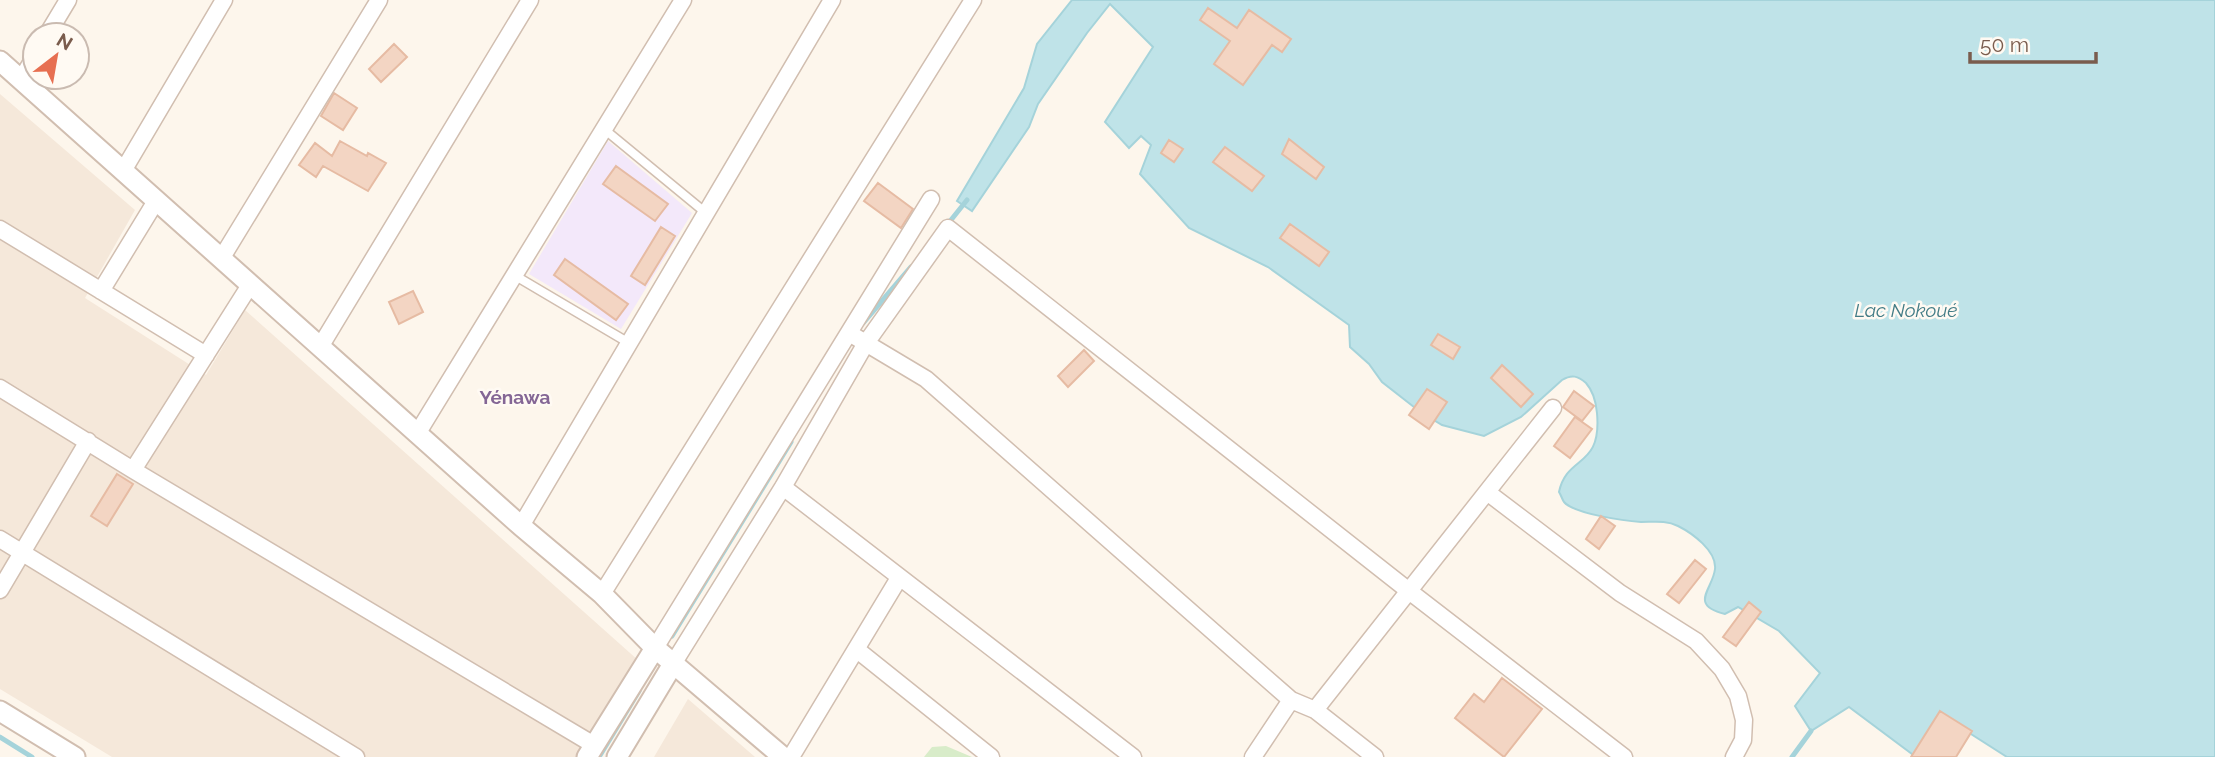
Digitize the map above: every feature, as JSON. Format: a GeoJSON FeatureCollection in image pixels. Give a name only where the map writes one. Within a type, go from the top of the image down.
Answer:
{"type":"FeatureCollection","features":[{"type":"Feature","properties":{"kind":"street"},"geometry":{"type":"LineString","coordinates":[[55,21],[68,0]]}},
{"type":"Feature","properties":{"kind":"street"},"geometry":{"type":"LineString","coordinates":[[123,171],[224,0]]}},
{"type":"Feature","properties":{"kind":"street"},"geometry":{"type":"LineString","coordinates":[[221,258],[379,0]]}},
{"type":"Feature","properties":{"kind":"street"},"geometry":{"type":"LineString","coordinates":[[320,347],[530,0]]}},
{"type":"Feature","properties":{"kind":"street"},"geometry":{"type":"LineString","coordinates":[[417,434],[683,0]]}},
{"type":"Feature","properties":{"kind":"street"},"geometry":{"type":"LineString","coordinates":[[521,526],[832,0]]}},
{"type":"Feature","properties":{"kind":"street"},"geometry":{"type":"LineString","coordinates":[[602,594],[973,0]]}},
{"type":"Feature","properties":{"kind":"street"},"geometry":{"type":"LineString","coordinates":[[2,64],[21,80]]}},
{"type":"Feature","properties":{"kind":"street"},"geometry":{"type":"LineString","coordinates":[[33,91],[521,526],[602,594],[673,664],[783,757]]}},
{"type":"Feature","properties":{"kind":"street"},"geometry":{"type":"LineString","coordinates":[[0,388],[591,751],[931,199]]}},
{"type":"Feature","properties":{"kind":"street"},"geometry":{"type":"LineString","coordinates":[[101,290],[156,201]]}},
{"type":"Feature","properties":{"kind":"street"},"geometry":{"type":"LineString","coordinates":[[617,757],[783,487],[866,343],[948,228],[1624,757]]}},
{"type":"Feature","properties":{"kind":"street"},"geometry":{"type":"LineString","coordinates":[[0,229],[206,355]]}},
{"type":"Feature","properties":{"kind":"street"},"geometry":{"type":"LineString","coordinates":[[133,470],[250,285]]}},
{"type":"Feature","properties":{"kind":"street"},"geometry":{"type":"LineString","coordinates":[[849,333],[926,379],[1291,700],[1315,710],[1375,757]]}},
{"type":"Feature","properties":{"kind":"street"},"geometry":{"type":"LineString","coordinates":[[1315,710],[1553,408]]}},
{"type":"Feature","properties":{"kind":"street"},"geometry":{"type":"LineString","coordinates":[[0,590],[88,441]]}},
{"type":"Feature","properties":{"kind":"street"},"geometry":{"type":"LineString","coordinates":[[783,487],[1133,757]]}},
{"type":"Feature","properties":{"kind":"street"},"geometry":{"type":"LineString","coordinates":[[1487,492],[1619,593],[1696,641],[1722,669],[1738,696],[1744,720],[1743,740],[1734,757]]}},
{"type":"Feature","properties":{"kind":"street"},"geometry":{"type":"LineString","coordinates":[[0,539],[356,757]]}},
{"type":"Feature","properties":{"kind":"street"},"geometry":{"type":"LineString","coordinates":[[791,757],[899,578]]}},
{"type":"Feature","properties":{"kind":"street"},"geometry":{"type":"LineString","coordinates":[[856,649],[991,757]]}},
{"type":"Feature","properties":{"kind":"street"},"geometry":{"type":"LineString","coordinates":[[1253,757],[1291,700]]}},
{"type":"Feature","properties":{"kind":"street"},"geometry":{"type":"LineString","coordinates":[[0,711],[75,757]]}},
{"type":"Feature","properties":{"kind":"lane"},"geometry":{"type":"LineString","coordinates":[[604,129],[706,213]]}},
{"type":"Feature","properties":{"kind":"lane"},"geometry":{"type":"LineString","coordinates":[[514,275],[629,344]]}},
{"type":"Feature","properties":{"kind":"shaded area"},"geometry":{"type":"Polygon","coordinates":[[[0,94],[135,210],[85,298],[206,375],[245,310],[648,669],[593,757],[112,757],[0,689],[0,94]]]}},
{"type":"Feature","properties":{"kind":"shaded area"},"geometry":{"type":"Polygon","coordinates":[[[608,141],[692,213],[621,329],[529,274],[608,141]]]}},
{"type":"Feature","properties":{"kind":"shaded area"},"geometry":{"type":"Polygon","coordinates":[[[688,699],[755,757],[654,757],[688,699]]]}},
{"type":"Feature","properties":{"kind":"green space"},"geometry":{"type":"Polygon","coordinates":[[[946,746],[972,757],[924,757],[932,747],[946,746]]]}},
{"type":"Feature","properties":{"kind":"water","name":"Lac Nokoué"},"geometry":{"type":"Polygon","coordinates":[[[1072,0],[2215,0],[2215,757],[2007,757],[1949,720],[1916,757],[1849,707],[1811,731],[1795,706],[1820,673],[1779,631],[1738,607],[1725,614],[1708,606],[1705,596],[1715,562],[1702,543],[1673,524],[1601,516],[1578,510],[1564,502],[1559,492],[1563,480],[1589,453],[1597,431],[1595,401],[1586,383],[1572,376],[1562,380],[1521,417],[1484,436],[1442,425],[1382,382],[1369,364],[1350,347],[1349,325],[1268,267],[1189,228],[1140,174],[1151,145],[1141,136],[1129,148],[1105,122],[1153,47],[1110,4],[1038,104],[1029,127],[972,211],[957,201],[1024,88],[1037,44],[1072,0]]]}},
{"type":"Feature","properties":{"kind":"building"},"geometry":{"type":"Polygon","coordinates":[[[1208,8],[1237,28],[1249,10],[1291,39],[1282,52],[1272,45],[1243,85],[1214,64],[1230,41],[1200,20],[1208,8]]]}},
{"type":"Feature","properties":{"kind":"building"},"geometry":{"type":"Polygon","coordinates":[[[394,44],[407,57],[381,82],[369,69],[394,44]]]}},
{"type":"Feature","properties":{"kind":"building"},"geometry":{"type":"Polygon","coordinates":[[[334,93],[357,108],[343,130],[321,116],[334,93]]]}},
{"type":"Feature","properties":{"kind":"building"},"geometry":{"type":"Polygon","coordinates":[[[1289,139],[1324,167],[1316,179],[1282,154],[1289,139]]]}},
{"type":"Feature","properties":{"kind":"building"},"geometry":{"type":"Polygon","coordinates":[[[1169,140],[1183,149],[1174,162],[1161,153],[1169,140]]]}},
{"type":"Feature","properties":{"kind":"building"},"geometry":{"type":"Polygon","coordinates":[[[340,141],[386,163],[368,191],[323,166],[316,177],[299,165],[315,143],[332,156],[340,141]]]}},
{"type":"Feature","properties":{"kind":"building"},"geometry":{"type":"Polygon","coordinates":[[[1225,147],[1264,176],[1252,191],[1213,162],[1225,147]]]}},
{"type":"Feature","properties":{"kind":"building"},"geometry":{"type":"Polygon","coordinates":[[[616,166],[668,204],[655,221],[603,184],[616,166]]]}},
{"type":"Feature","properties":{"kind":"building"},"geometry":{"type":"Polygon","coordinates":[[[878,183],[913,209],[901,228],[864,201],[878,183]]]}},
{"type":"Feature","properties":{"kind":"building"},"geometry":{"type":"Polygon","coordinates":[[[1290,224],[1329,252],[1319,266],[1280,238],[1290,224]]]}},
{"type":"Feature","properties":{"kind":"building"},"geometry":{"type":"Polygon","coordinates":[[[661,227],[675,236],[645,285],[631,276],[661,227]]]}},
{"type":"Feature","properties":{"kind":"building"},"geometry":{"type":"Polygon","coordinates":[[[565,259],[628,304],[616,320],[554,275],[565,259]]]}},
{"type":"Feature","properties":{"kind":"building"},"geometry":{"type":"Polygon","coordinates":[[[413,291],[423,312],[399,324],[389,302],[413,291]]]}},
{"type":"Feature","properties":{"kind":"building"},"geometry":{"type":"Polygon","coordinates":[[[1438,334],[1460,347],[1453,359],[1431,345],[1438,334]]]}},
{"type":"Feature","properties":{"kind":"building"},"geometry":{"type":"Polygon","coordinates":[[[1084,350],[1094,361],[1068,387],[1058,376],[1084,350]]]}},
{"type":"Feature","properties":{"kind":"building"},"geometry":{"type":"Polygon","coordinates":[[[1502,365],[1533,394],[1521,407],[1491,378],[1502,365]]]}},
{"type":"Feature","properties":{"kind":"building"},"geometry":{"type":"Polygon","coordinates":[[[1427,389],[1447,402],[1429,429],[1409,415],[1427,389]]]}},
{"type":"Feature","properties":{"kind":"building"},"geometry":{"type":"Polygon","coordinates":[[[1574,391],[1594,406],[1582,421],[1563,407],[1574,391]]]}},
{"type":"Feature","properties":{"kind":"building"},"geometry":{"type":"Polygon","coordinates":[[[1575,417],[1592,429],[1570,458],[1554,446],[1575,417]]]}},
{"type":"Feature","properties":{"kind":"building"},"geometry":{"type":"Polygon","coordinates":[[[117,474],[133,484],[107,526],[91,516],[117,474]]]}},
{"type":"Feature","properties":{"kind":"building"},"geometry":{"type":"Polygon","coordinates":[[[1601,516],[1615,526],[1599,549],[1586,539],[1601,516]]]}},
{"type":"Feature","properties":{"kind":"building"},"geometry":{"type":"Polygon","coordinates":[[[1695,560],[1706,569],[1679,603],[1667,594],[1695,560]]]}},
{"type":"Feature","properties":{"kind":"building"},"geometry":{"type":"Polygon","coordinates":[[[1749,602],[1761,612],[1736,646],[1723,637],[1749,602]]]}},
{"type":"Feature","properties":{"kind":"building"},"geometry":{"type":"Polygon","coordinates":[[[1502,678],[1542,709],[1504,757],[1455,718],[1474,694],[1484,702],[1502,678]]]}},
{"type":"Feature","properties":{"kind":"building"},"geometry":{"type":"Polygon","coordinates":[[[1940,711],[1972,731],[1956,757],[1911,757],[1940,711]]]}},
{"type":"Feature","properties":{"kind":"waterway"},"geometry":{"type":"LineString","coordinates":[[947,225],[967,200]]}},
{"type":"Feature","properties":{"kind":"waterway"},"geometry":{"type":"LineString","coordinates":[[863,323],[911,267]]}},
{"type":"Feature","properties":{"kind":"waterway"},"geometry":{"type":"LineString","coordinates":[[672,636],[791,442]]}},
{"type":"Feature","properties":{"kind":"waterway"},"geometry":{"type":"LineString","coordinates":[[599,757],[639,691]]}},
{"type":"Feature","properties":{"kind":"waterway"},"geometry":{"type":"LineString","coordinates":[[1792,757],[1811,731]]}},
{"type":"Feature","properties":{"kind":"waterway"},"geometry":{"type":"LineString","coordinates":[[0,737],[32,757]]}},
{"type":"Feature","properties":{"kind":"district","name":"Yénawa"},"geometry":{"type":"Point","coordinates":[515,397]}}]}
